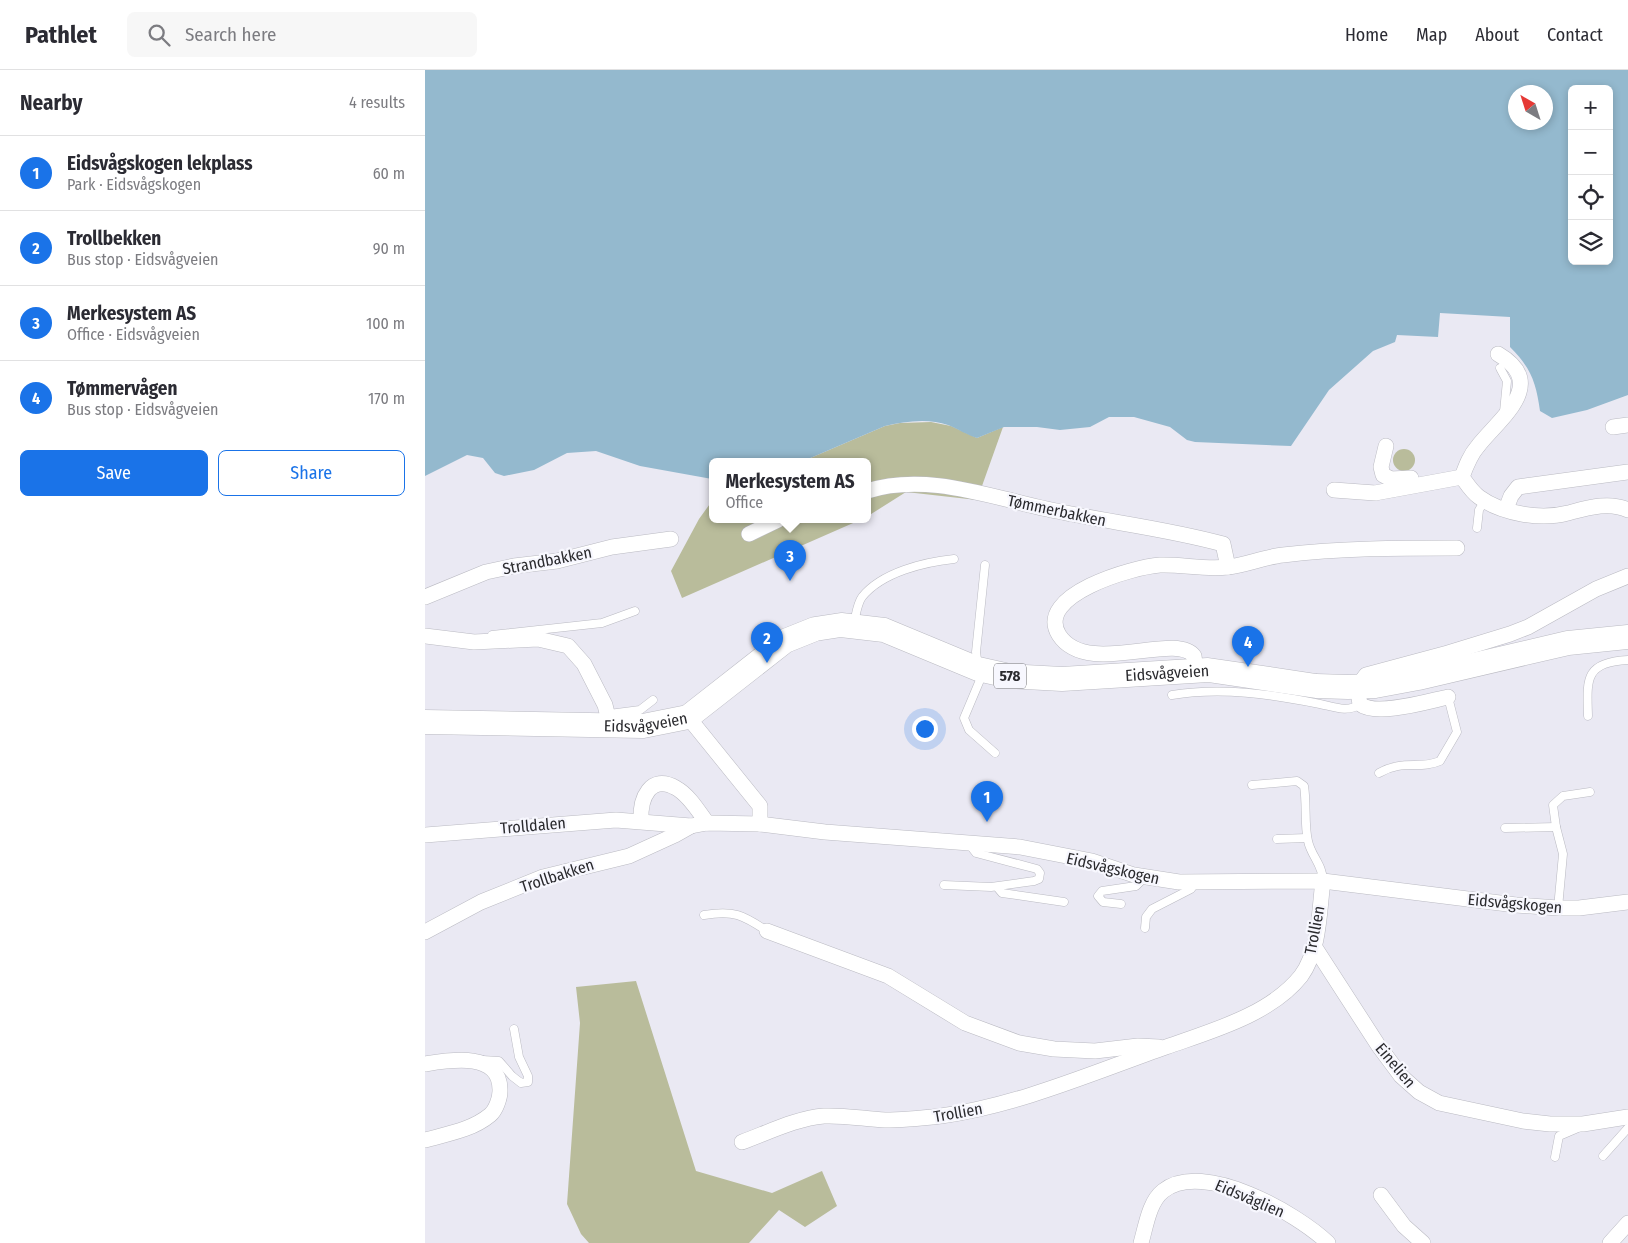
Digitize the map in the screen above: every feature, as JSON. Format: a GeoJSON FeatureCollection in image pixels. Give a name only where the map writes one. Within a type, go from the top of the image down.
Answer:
{"type":"FeatureCollection","features":[{"type":"Feature","properties":{"kind":"main road","name":"Eidsvågveien"},"geometry":{"type":"LineString","coordinates":[[425,722],[610,720],[643,726],[688,717],[785,641],[815,629],[854,625],[898,635],[978,669],[1009,676],[1045,679],[1196,670],[1221,671],[1359,695],[1418,678],[1567,643],[1628,637]]}},
{"type":"Feature","properties":{"kind":"street"},"geometry":{"type":"LineString","coordinates":[[1462,477],[1476,448],[1504,419],[1513,405],[1520,380],[1515,366],[1499,361]]}},
{"type":"Feature","properties":{"kind":"street"},"geometry":{"type":"LineString","coordinates":[[1386,446],[1381,467],[1387,478],[1400,480],[1447,474],[1462,477],[1475,494],[1485,500],[1506,509],[1534,516],[1566,514],[1598,506],[1619,506],[1628,510]]}},
{"type":"Feature","properties":{"kind":"street"},"geometry":{"type":"LineString","coordinates":[[1506,509],[1511,496],[1518,488],[1628,472]]}},
{"type":"Feature","properties":{"kind":"street"},"geometry":{"type":"LineString","coordinates":[[1334,490],[1375,493],[1462,477]]}},
{"type":"Feature","properties":{"kind":"street","name":"Tømmerbakken"},"geometry":{"type":"LineString","coordinates":[[871,490],[901,484],[930,484],[1046,509],[1180,532],[1223,544],[1228,567]]}},
{"type":"Feature","properties":{"kind":"street"},"geometry":{"type":"LineString","coordinates":[[749,534],[772,523]]}},
{"type":"Feature","properties":{"kind":"street","name":"Strandbakken"},"geometry":{"type":"LineString","coordinates":[[426,596],[486,572],[514,566],[557,561],[612,548],[671,539]]}},
{"type":"Feature","properties":{"kind":"street"},"geometry":{"type":"LineString","coordinates":[[1196,670],[1194,656],[1180,647],[1111,654],[1080,650],[1061,638],[1056,628],[1056,616],[1065,601],[1073,594],[1138,569],[1160,565],[1209,568],[1228,567],[1291,554],[1457,548]]}},
{"type":"Feature","properties":{"kind":"street"},"geometry":{"type":"LineString","coordinates":[[1359,695],[1363,677],[1377,670],[1456,651],[1528,627],[1581,596],[1628,576]]}},
{"type":"Feature","properties":{"kind":"street"},"geometry":{"type":"LineString","coordinates":[[425,636],[479,641],[538,639],[569,646],[584,664],[610,720]]}},
{"type":"Feature","properties":{"kind":"street","name":"Eidsvågveien"},"geometry":{"type":"LineString","coordinates":[[1359,695],[1367,708],[1379,709],[1448,697]]}},
{"type":"Feature","properties":{"kind":"street"},"geometry":{"type":"LineString","coordinates":[[688,717],[760,806],[760,824]]}},
{"type":"Feature","properties":{"kind":"street"},"geometry":{"type":"LineString","coordinates":[[641,820],[641,805],[644,795],[653,787],[664,784],[677,788],[707,823]]}},
{"type":"Feature","properties":{"kind":"street","name":"Trolldalen"},"geometry":{"type":"LineString","coordinates":[[425,835],[575,822],[641,820],[691,826],[707,823],[760,824]]}},
{"type":"Feature","properties":{"kind":"street","name":"Eidsvågskogen"},"geometry":{"type":"LineString","coordinates":[[760,824],[825,832],[968,842],[1020,848],[1092,861],[1145,877],[1195,882],[1323,881],[1516,905],[1558,908],[1579,908],[1628,902]]}},
{"type":"Feature","properties":{"kind":"street","name":"Trollbakken"},"geometry":{"type":"LineString","coordinates":[[425,932],[481,902],[543,877],[629,856],[691,826]]}},
{"type":"Feature","properties":{"kind":"street","name":"Trollien"},"geometry":{"type":"LineString","coordinates":[[741,1142],[812,1118],[825,1116],[898,1120],[943,1116],[986,1108],[1091,1076],[1213,1031],[1270,1004],[1285,993],[1301,975],[1314,946],[1323,881]]}},
{"type":"Feature","properties":{"kind":"street","name":"Trollien"},"geometry":{"type":"LineString","coordinates":[[767,931],[888,976],[965,1023],[1019,1043],[1046,1048],[1095,1051],[1138,1046],[1168,1046]]}},
{"type":"Feature","properties":{"kind":"street","name":"Einelien"},"geometry":{"type":"LineString","coordinates":[[1314,946],[1378,1045],[1401,1076],[1419,1092],[1439,1103],[1523,1121],[1551,1124],[1583,1124],[1628,1117]]}},
{"type":"Feature","properties":{"kind":"street"},"geometry":{"type":"LineString","coordinates":[[425,1064],[473,1060],[490,1067],[497,1077],[499,1096],[492,1113],[466,1128],[425,1140]]}},
{"type":"Feature","properties":{"kind":"street","name":"Eidsvåglien"},"geometry":{"type":"LineString","coordinates":[[1141,1243],[1155,1201],[1163,1192],[1176,1184],[1191,1180],[1212,1181],[1269,1204],[1305,1223],[1328,1243]]}},
{"type":"Feature","properties":{"kind":"street"},"geometry":{"type":"LineString","coordinates":[[1381,1195],[1404,1226],[1423,1243]]}},
{"type":"Feature","properties":{"kind":"street"},"geometry":{"type":"LineString","coordinates":[[1610,1243],[1628,1223]]}},
{"type":"Feature","properties":{"kind":"lane"},"geometry":{"type":"LineString","coordinates":[[1477,528],[1479,510],[1485,500]]}},
{"type":"Feature","properties":{"kind":"lane"},"geometry":{"type":"LineString","coordinates":[[854,625],[859,602],[874,587],[898,573],[923,563],[954,559]]}},
{"type":"Feature","properties":{"kind":"lane"},"geometry":{"type":"LineString","coordinates":[[985,565],[977,645],[980,680],[964,718],[969,730],[995,753]]}},
{"type":"Feature","properties":{"kind":"lane"},"geometry":{"type":"LineString","coordinates":[[479,641],[505,633],[602,623],[635,611]]}},
{"type":"Feature","properties":{"kind":"lane"},"geometry":{"type":"LineString","coordinates":[[1587,716],[1587,684],[1591,674],[1602,665],[1628,660]]}},
{"type":"Feature","properties":{"kind":"lane"},"geometry":{"type":"LineString","coordinates":[[1172,695],[1212,691],[1285,698],[1345,709],[1359,695]]}},
{"type":"Feature","properties":{"kind":"lane"},"geometry":{"type":"LineString","coordinates":[[1379,772],[1397,764],[1424,764],[1440,761],[1457,732],[1448,697]]}},
{"type":"Feature","properties":{"kind":"lane"},"geometry":{"type":"LineString","coordinates":[[610,720],[640,710],[653,700]]}},
{"type":"Feature","properties":{"kind":"lane"},"geometry":{"type":"LineString","coordinates":[[1252,785],[1297,782],[1304,786],[1307,838],[1311,852],[1322,870],[1323,881]]}},
{"type":"Feature","properties":{"kind":"lane"},"geometry":{"type":"LineString","coordinates":[[1558,908],[1563,854],[1553,810],[1555,802],[1569,794],[1590,792]]}},
{"type":"Feature","properties":{"kind":"lane"},"geometry":{"type":"LineString","coordinates":[[1505,828],[1556,827]]}},
{"type":"Feature","properties":{"kind":"lane"},"geometry":{"type":"LineString","coordinates":[[1277,839],[1307,838]]}},
{"type":"Feature","properties":{"kind":"lane"},"geometry":{"type":"LineString","coordinates":[[944,885],[997,887],[1039,879],[1040,873],[1029,865],[976,852],[968,842]]}},
{"type":"Feature","properties":{"kind":"lane"},"geometry":{"type":"LineString","coordinates":[[1121,904],[1103,902],[1098,896],[1102,891],[1136,886],[1145,877]]}},
{"type":"Feature","properties":{"kind":"lane"},"geometry":{"type":"LineString","coordinates":[[1145,928],[1146,916],[1152,909],[1191,889],[1195,882]]}},
{"type":"Feature","properties":{"kind":"lane"},"geometry":{"type":"LineString","coordinates":[[997,887],[1002,893],[1064,902]]}},
{"type":"Feature","properties":{"kind":"lane"},"geometry":{"type":"LineString","coordinates":[[704,915],[724,912],[735,913],[767,931]]}},
{"type":"Feature","properties":{"kind":"lane"},"geometry":{"type":"LineString","coordinates":[[473,1060],[499,1061],[516,1080],[521,1083],[528,1082],[528,1076],[519,1058],[513,1029]]}},
{"type":"Feature","properties":{"kind":"lane","name":"Einelien"},"geometry":{"type":"LineString","coordinates":[[1555,1157],[1559,1136],[1576,1130],[1583,1124]]}},
{"type":"Feature","properties":{"kind":"lane"},"geometry":{"type":"LineString","coordinates":[[1603,1156],[1628,1128]]}},
{"type":"Feature","properties":{"kind":"green space"},"geometry":{"type":"Polygon","coordinates":[[[931,422],[951,426],[977,438],[1003,427],[977,500],[906,492],[871,514],[871,458],[810,458],[885,426],[900,423],[931,422]]]}},
{"type":"Feature","properties":{"kind":"green space"},"geometry":{"type":"Polygon","coordinates":[[[1400,449],[1408,449],[1415,456],[1415,464],[1408,471],[1400,471],[1393,464],[1393,456],[1400,449]]]}},
{"type":"Feature","properties":{"kind":"green space"},"geometry":{"type":"Polygon","coordinates":[[[709,505],[709,523],[853,523],[682,598],[671,571],[699,519],[709,505]]]}},
{"type":"Feature","properties":{"kind":"green space"},"geometry":{"type":"Polygon","coordinates":[[[636,981],[696,1171],[772,1193],[822,1171],[837,1206],[805,1227],[779,1210],[749,1243],[589,1243],[581,1234],[567,1204],[580,1023],[576,987],[636,981]]]}},
{"type":"Feature","properties":{"kind":"water"},"geometry":{"type":"Polygon","coordinates":[[[425,70],[1628,70],[1628,395],[1587,410],[1552,418],[1540,411],[1537,392],[1528,369],[1510,347],[1510,317],[1440,313],[1438,337],[1397,335],[1395,342],[1373,351],[1329,390],[1291,446],[1195,442],[1187,440],[1170,427],[1134,417],[1109,417],[1090,427],[1060,430],[1037,427],[1004,427],[977,438],[941,423],[917,421],[901,423],[885,426],[810,458],[709,458],[709,478],[640,466],[596,451],[567,453],[534,470],[504,476],[495,473],[483,458],[467,455],[425,476],[425,70]]]}},
{"type":"Feature","properties":{"kind":"place","name":"Merkesystem AS"},"geometry":{"type":"Point","coordinates":[790,581]}},
{"type":"Feature","properties":{"kind":"place","name":"Trollbekken"},"geometry":{"type":"Point","coordinates":[767,663]}},
{"type":"Feature","properties":{"kind":"place","name":"Tømmervågen"},"geometry":{"type":"Point","coordinates":[1248,667]}},
{"type":"Feature","properties":{"kind":"place","name":"Eidsvågskogen lekplass"},"geometry":{"type":"Point","coordinates":[987,822]}}]}
